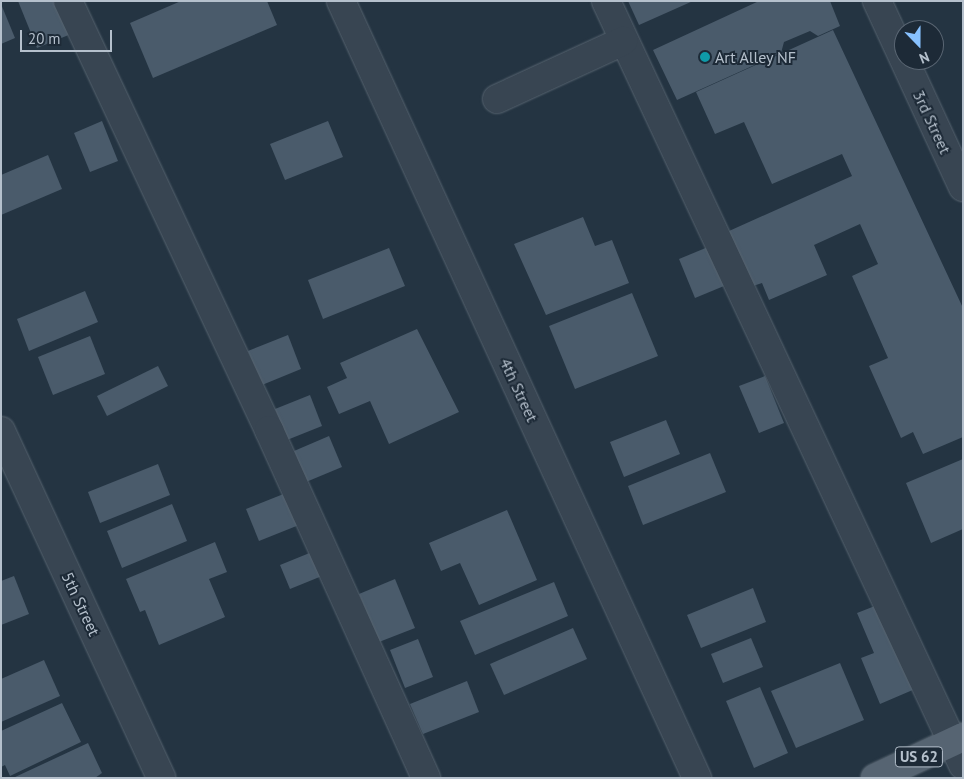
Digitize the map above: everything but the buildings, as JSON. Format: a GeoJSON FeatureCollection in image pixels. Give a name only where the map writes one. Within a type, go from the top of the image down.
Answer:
{"type":"FeatureCollection","features":[{"type":"Feature","properties":{"kind":"main road","name":"US 62"},"geometry":{"type":"LineString","coordinates":[[875,778],[959,748]]}},
{"type":"Feature","properties":{"kind":"street"},"geometry":{"type":"LineString","coordinates":[[68,1],[274,439],[426,778]]}},
{"type":"Feature","properties":{"kind":"street","name":"4th Street"},"geometry":{"type":"LineString","coordinates":[[341,1],[697,778]]}},
{"type":"Feature","properties":{"kind":"street"},"geometry":{"type":"LineString","coordinates":[[606,1],[623,41],[959,748]]}},
{"type":"Feature","properties":{"kind":"street","name":"3rd Street"},"geometry":{"type":"LineString","coordinates":[[879,2],[963,188]]}},
{"type":"Feature","properties":{"kind":"street"},"geometry":{"type":"LineString","coordinates":[[497,99],[623,41]]}},
{"type":"Feature","properties":{"kind":"street","name":"5th Street"},"geometry":{"type":"LineString","coordinates":[[1,431],[161,778]]}},
{"type":"Feature","properties":{"kind":"place","name":"Art Alley NF"},"geometry":{"type":"Point","coordinates":[705,57]}}]}
